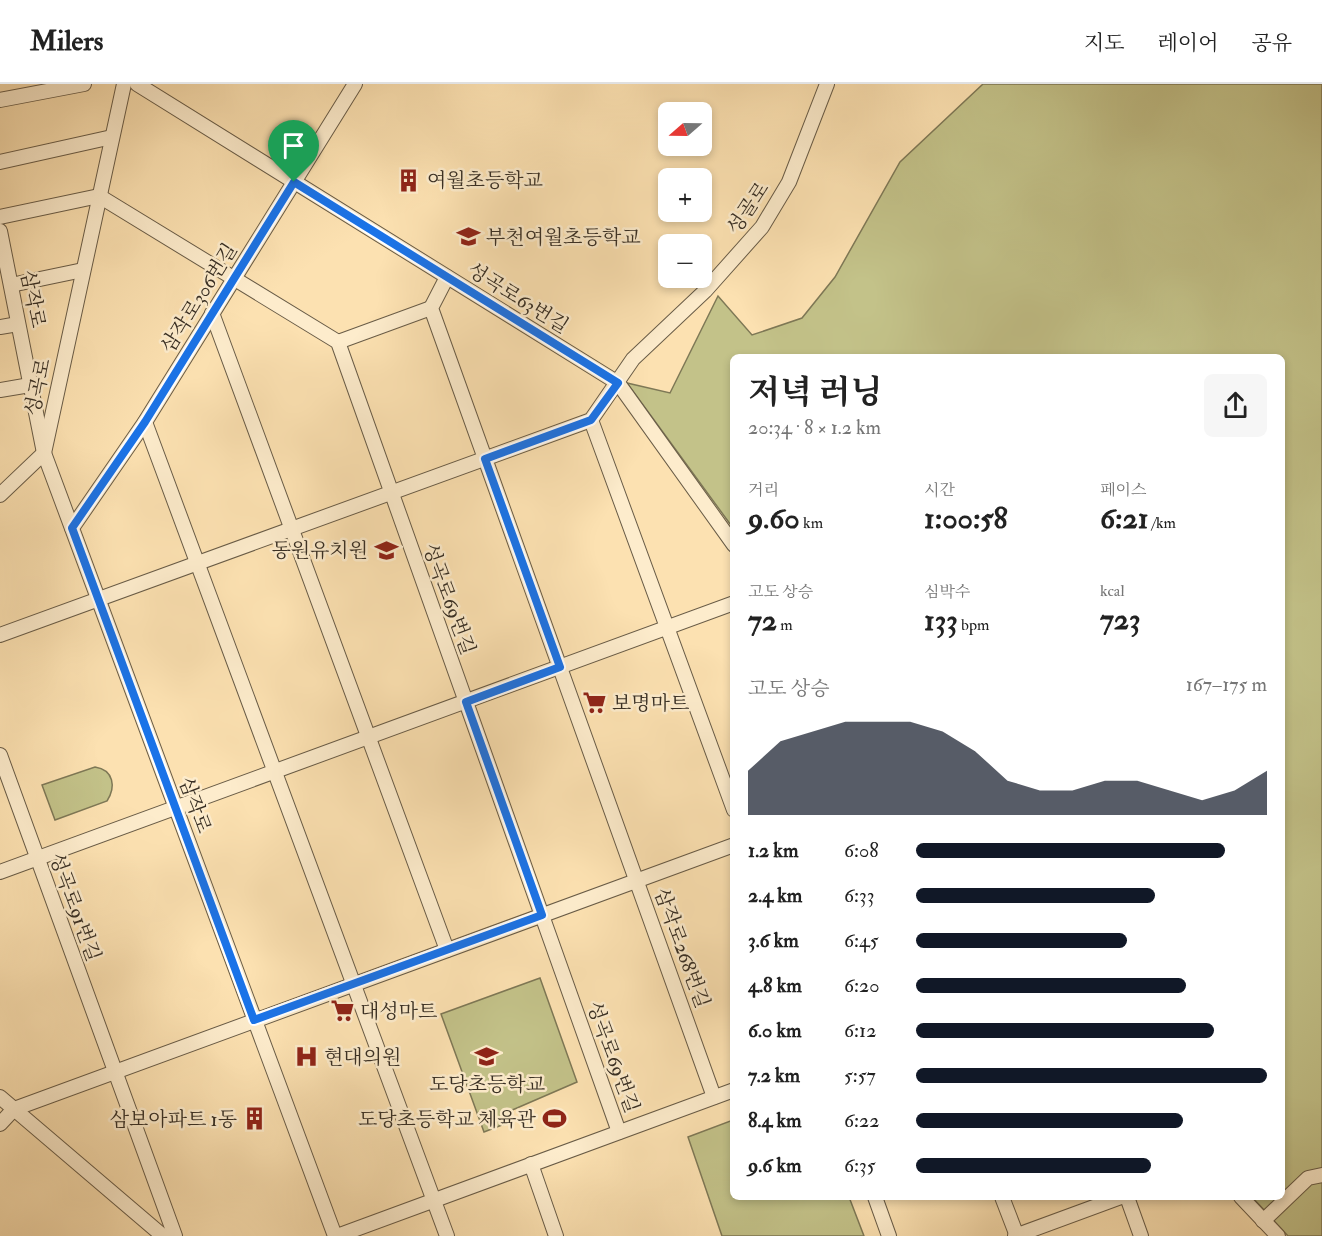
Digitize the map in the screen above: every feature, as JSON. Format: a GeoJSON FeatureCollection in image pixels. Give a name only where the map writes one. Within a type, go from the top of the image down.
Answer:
{"type":"FeatureCollection","features":[{"type":"Feature","properties":{"kind":"street"},"geometry":{"type":"LineString","coordinates":[[0,100],[84,84]]}},
{"type":"Feature","properties":{"kind":"street","name":"성곡로"},"geometry":{"type":"LineString","coordinates":[[44,453],[124,84]]}},
{"type":"Feature","properties":{"kind":"street","name":"성곡로63번길"},"geometry":{"type":"LineString","coordinates":[[137,84],[618,383],[730,539]]}},
{"type":"Feature","properties":{"kind":"street","name":"삼작로306번길"},"geometry":{"type":"LineString","coordinates":[[72,528],[145,422],[354,84]]}},
{"type":"Feature","properties":{"kind":"street","name":"성골로"},"geometry":{"type":"LineString","coordinates":[[591,420],[633,360],[712,284],[762,227],[789,182],[827,84]]}},
{"type":"Feature","properties":{"kind":"street"},"geometry":{"type":"LineString","coordinates":[[0,162],[112,137]]}},
{"type":"Feature","properties":{"kind":"street"},"geometry":{"type":"LineString","coordinates":[[0,217],[99,196],[338,342],[431,308],[447,277]]}},
{"type":"Feature","properties":{"kind":"street","name":"삼작로"},"geometry":{"type":"LineString","coordinates":[[0,231],[2,256],[11,285],[44,453],[336,1236]]}},
{"type":"Feature","properties":{"kind":"street"},"geometry":{"type":"LineString","coordinates":[[11,285],[83,270]]}},
{"type":"Feature","properties":{"kind":"street","name":"삼작로268번길"},"geometry":{"type":"LineString","coordinates":[[431,308],[714,1097]]}},
{"type":"Feature","properties":{"kind":"street"},"geometry":{"type":"LineString","coordinates":[[212,313],[447,950]]}},
{"type":"Feature","properties":{"kind":"street"},"geometry":{"type":"LineString","coordinates":[[0,327],[18,324]]}},
{"type":"Feature","properties":{"kind":"street","name":"성곡로69번길"},"geometry":{"type":"LineString","coordinates":[[338,342],[619,1132]]}},
{"type":"Feature","properties":{"kind":"street"},"geometry":{"type":"LineString","coordinates":[[0,390],[30,385]]}},
{"type":"Feature","properties":{"kind":"street"},"geometry":{"type":"LineString","coordinates":[[0,635],[591,420],[730,799]]}},
{"type":"Feature","properties":{"kind":"street"},"geometry":{"type":"LineString","coordinates":[[145,422],[447,1236]]}},
{"type":"Feature","properties":{"kind":"street"},"geometry":{"type":"LineString","coordinates":[[0,495],[44,453]]}},
{"type":"Feature","properties":{"kind":"street"},"geometry":{"type":"LineString","coordinates":[[0,872],[730,604]]}},
{"type":"Feature","properties":{"kind":"street","name":"성곡로91번길"},"geometry":{"type":"LineString","coordinates":[[0,755],[175,1236]]}},
{"type":"Feature","properties":{"kind":"street"},"geometry":{"type":"LineString","coordinates":[[0,1124],[14,1109],[730,846]]}},
{"type":"Feature","properties":{"kind":"street"},"geometry":{"type":"LineString","coordinates":[[336,1236],[730,1091]]}},
{"type":"Feature","properties":{"kind":"street"},"geometry":{"type":"LineString","coordinates":[[0,1097],[163,1236]]}},
{"type":"Feature","properties":{"kind":"street"},"geometry":{"type":"LineString","coordinates":[[531,1164],[556,1236]]}},
{"type":"Feature","properties":{"kind":"street"},"geometry":{"type":"LineString","coordinates":[[1263,1221],[1308,1178],[1322,1175]]}},
{"type":"Feature","properties":{"kind":"street"},"geometry":{"type":"LineString","coordinates":[[876,1200],[889,1236]]}},
{"type":"Feature","properties":{"kind":"street"},"geometry":{"type":"LineString","coordinates":[[1003,1200],[1016,1236],[1113,1200]]}},
{"type":"Feature","properties":{"kind":"street"},"geometry":{"type":"LineString","coordinates":[[1128,1200],[1141,1236]]}},
{"type":"Feature","properties":{"kind":"street"},"geometry":{"type":"LineString","coordinates":[[1244,1200],[1278,1236]]}},
{"type":"Feature","properties":{"kind":"shaded area"},"geometry":{"type":"Polygon","coordinates":[[[983,84],[1322,84],[1322,1236],[1288,1236],[1255,1200],[1285,1200],[1285,354],[730,354],[730,524],[627,383],[670,393],[718,296],[752,335],[802,318],[835,277],[900,162],[983,84]]]}},
{"type":"Feature","properties":{"kind":"shaded area"},"geometry":{"type":"Polygon","coordinates":[[[95,767],[110,775],[112,780],[112,790],[107,801],[55,820],[42,785],[95,767]]]}},
{"type":"Feature","properties":{"kind":"shaded area"},"geometry":{"type":"Polygon","coordinates":[[[540,978],[577,1082],[503,1114],[507,1123],[484,1132],[441,1014],[540,978]]]}},
{"type":"Feature","properties":{"kind":"shaded area"},"geometry":{"type":"Polygon","coordinates":[[[730,1121],[730,1200],[850,1200],[864,1236],[722,1236],[688,1137],[730,1121]]]}},
{"type":"Feature","properties":{"kind":"place","name":"여월초등학교"},"geometry":{"type":"Point","coordinates":[409,180]}},
{"type":"Feature","properties":{"kind":"place","name":"부천여월초등학교"},"geometry":{"type":"Point","coordinates":[468,237]}},
{"type":"Feature","properties":{"kind":"place","name":"동원유치원"},"geometry":{"type":"Point","coordinates":[386,550]}},
{"type":"Feature","properties":{"kind":"place","name":"보명마트"},"geometry":{"type":"Point","coordinates":[594,703]}},
{"type":"Feature","properties":{"kind":"place","name":"대성마트"},"geometry":{"type":"Point","coordinates":[342,1011]}},
{"type":"Feature","properties":{"kind":"place","name":"현대의원"},"geometry":{"type":"Point","coordinates":[306,1057]}},
{"type":"Feature","properties":{"kind":"place","name":"도당초등학교"},"geometry":{"type":"Point","coordinates":[487,1057]}},
{"type":"Feature","properties":{"kind":"place","name":"삼보아파트 1동"},"geometry":{"type":"Point","coordinates":[255,1119]}},
{"type":"Feature","properties":{"kind":"place","name":"도당초등학교 체육관"},"geometry":{"type":"Point","coordinates":[554,1119]}},
{"type":"Feature","properties":{"kind":"route"},"geometry":{"type":"LineString","coordinates":[[294,182],[618,383],[591,420],[485,459],[560,667],[466,702],[542,915],[254,1020],[72,528],[145,422],[294,182]]}}]}
